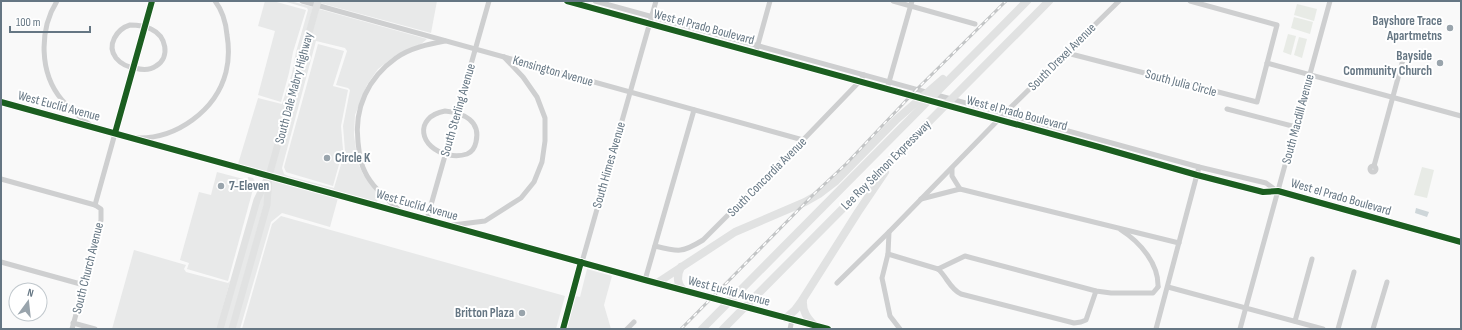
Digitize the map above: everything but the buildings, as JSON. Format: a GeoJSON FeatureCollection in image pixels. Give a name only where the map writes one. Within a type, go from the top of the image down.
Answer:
{"type":"FeatureCollection","features":[{"type":"Feature","properties":{"kind":"highway","name":"Lee Roy Selmon Expressway"},"geometry":{"type":"LineString","coordinates":[[702,329],[1027,1]]}},
{"type":"Feature","properties":{"kind":"highway","name":"Lee Roy Selmon Expressway"},"geometry":{"type":"LineString","coordinates":[[725,327],[1049,1]]}},
{"type":"Feature","properties":{"kind":"highway"},"geometry":{"type":"LineString","coordinates":[[656,283],[727,237],[763,219],[804,202],[828,187],[903,114],[932,88],[955,72]]}},
{"type":"Feature","properties":{"kind":"highway"},"geometry":{"type":"LineString","coordinates":[[789,319],[803,300],[895,155]]}},
{"type":"Feature","properties":{"kind":"highway"},"geometry":{"type":"LineString","coordinates":[[682,267],[679,272],[678,280],[679,285],[683,290]]}},
{"type":"Feature","properties":{"kind":"highway"},"geometry":{"type":"LineString","coordinates":[[803,300],[804,312],[807,318],[815,326]]}},
{"type":"Feature","properties":{"kind":"main road","name":"South Dale Mabry Highway"},"geometry":{"type":"LineString","coordinates":[[232,329],[267,204],[269,176],[317,3]]}},
{"type":"Feature","properties":{"kind":"main road","name":"South Dale Mabry Highway"},"geometry":{"type":"LineString","coordinates":[[220,329],[256,200],[269,176]]}},
{"type":"Feature","properties":{"kind":"street"},"geometry":{"type":"LineString","coordinates":[[57,1],[52,10],[45,34],[44,56],[49,75],[54,88],[61,99],[92,127]]}},
{"type":"Feature","properties":{"kind":"street","name":"South Church Avenue"},"geometry":{"type":"LineString","coordinates":[[72,329],[101,220],[101,210],[95,205],[152,1]]}},
{"type":"Feature","properties":{"kind":"street"},"geometry":{"type":"LineString","coordinates":[[130,137],[139,138],[162,135],[184,126],[202,112],[217,94],[226,72],[229,49],[226,26],[215,1]]}},
{"type":"Feature","properties":{"kind":"street","name":"Kensington Avenue"},"geometry":{"type":"LineString","coordinates":[[302,1],[317,3],[446,41],[803,140]]}},
{"type":"Feature","properties":{"kind":"street","name":"South Sterling Avenue"},"geometry":{"type":"LineString","coordinates":[[427,219],[489,1]]}},
{"type":"Feature","properties":{"kind":"street","name":"West el Prado Boulevard"},"geometry":{"type":"LineString","coordinates":[[567,1],[576,2],[650,24],[1197,175],[1263,192],[1278,191]]}},
{"type":"Feature","properties":{"kind":"street","name":"West el Prado Boulevard"},"geometry":{"type":"LineString","coordinates":[[595,1],[1199,167],[1266,183],[1278,191],[1461,242]]}},
{"type":"Feature","properties":{"kind":"street","name":"South Himes Avenue"},"geometry":{"type":"LineString","coordinates":[[563,329],[656,1]]}},
{"type":"Feature","properties":{"kind":"street"},"geometry":{"type":"LineString","coordinates":[[755,53],[770,1]]}},
{"type":"Feature","properties":{"kind":"street"},"geometry":{"type":"LineString","coordinates":[[893,1],[911,3],[975,24]]}},
{"type":"Feature","properties":{"kind":"street","name":"South Drexel Avenue"},"geometry":{"type":"LineString","coordinates":[[889,232],[998,120],[1119,1]]}},
{"type":"Feature","properties":{"kind":"street"},"geometry":{"type":"LineString","coordinates":[[1190,1],[1277,25],[1267,63],[1461,116]]}},
{"type":"Feature","properties":{"kind":"street","name":"South Macdill Avenue"},"geometry":{"type":"LineString","coordinates":[[1240,329],[1330,1]]}},
{"type":"Feature","properties":{"kind":"street"},"geometry":{"type":"LineString","coordinates":[[887,89],[911,3]]}},
{"type":"Feature","properties":{"kind":"street"},"geometry":{"type":"LineString","coordinates":[[130,25],[144,26],[158,33],[163,39],[166,52],[159,64],[153,68],[141,70],[133,68],[115,58],[112,44],[118,31],[124,27],[130,25]]}},
{"type":"Feature","properties":{"kind":"street"},"geometry":{"type":"LineString","coordinates":[[401,212],[376,188],[365,172],[359,152],[357,116],[369,86],[380,71],[397,57],[427,44],[446,41]]}},
{"type":"Feature","properties":{"kind":"street","name":"South Julia Circle"},"geometry":{"type":"LineString","coordinates":[[1067,53],[1256,102],[1267,63]]}},
{"type":"Feature","properties":{"kind":"street"},"geometry":{"type":"LineString","coordinates":[[1374,166],[1404,56]]}},
{"type":"Feature","properties":{"kind":"street"},"geometry":{"type":"LineString","coordinates":[[450,226],[485,221],[522,198],[534,182],[542,162],[546,141],[545,118],[537,96],[523,77],[503,57]]}},
{"type":"Feature","properties":{"kind":"street","name":"South Concordia Avenue"},"geometry":{"type":"LineString","coordinates":[[655,246],[677,251],[686,249],[703,240],[860,82],[864,75]]}},
{"type":"Feature","properties":{"kind":"street","name":"West Euclid Avenue"},"geometry":{"type":"LineString","coordinates":[[1,102],[828,329]]}},
{"type":"Feature","properties":{"kind":"street"},"geometry":{"type":"LineString","coordinates":[[1227,109],[1296,127]]}},
{"type":"Feature","properties":{"kind":"street"},"geometry":{"type":"LineString","coordinates":[[646,280],[694,110]]}},
{"type":"Feature","properties":{"kind":"street"},"geometry":{"type":"LineString","coordinates":[[445,111],[457,113],[464,115],[476,128],[478,136],[475,146],[467,154],[460,156],[439,153],[428,144],[424,134],[425,124],[436,113],[445,111]]}},
{"type":"Feature","properties":{"kind":"street"},"geometry":{"type":"LineString","coordinates":[[1099,147],[1100,140]]}},
{"type":"Feature","properties":{"kind":"street"},"geometry":{"type":"LineString","coordinates":[[1156,329],[1199,167]]}},
{"type":"Feature","properties":{"kind":"street"},"geometry":{"type":"LineString","coordinates":[[952,168],[952,176],[960,189]]}},
{"type":"Feature","properties":{"kind":"street"},"geometry":{"type":"LineString","coordinates":[[1,179],[95,205]]}},
{"type":"Feature","properties":{"kind":"street"},"geometry":{"type":"LineString","coordinates":[[920,199],[945,191],[960,189],[1179,243]]}},
{"type":"Feature","properties":{"kind":"street"},"geometry":{"type":"LineString","coordinates":[[938,268],[965,256],[1096,291],[1111,293],[1152,293],[1158,287],[1158,282],[1155,270],[1148,256],[1132,237],[1118,228]]}},
{"type":"Feature","properties":{"kind":"street"},"geometry":{"type":"LineString","coordinates":[[889,232],[888,254],[882,278],[890,316],[900,329]]}},
{"type":"Feature","properties":{"kind":"street"},"geometry":{"type":"LineString","coordinates":[[837,283],[889,232]]}},
{"type":"Feature","properties":{"kind":"street"},"geometry":{"type":"LineString","coordinates":[[888,254],[938,268],[947,277],[955,291],[961,294],[1074,323],[1086,320],[1096,291]]}},
{"type":"Feature","properties":{"kind":"street"},"geometry":{"type":"LineString","coordinates":[[1295,321],[1312,259]]}},
{"type":"Feature","properties":{"kind":"street"},"geometry":{"type":"LineString","coordinates":[[1,262],[84,285]]}},
{"type":"Feature","properties":{"kind":"street"},"geometry":{"type":"LineString","coordinates":[[1338,329],[1354,272]]}},
{"type":"Feature","properties":{"kind":"street"},"geometry":{"type":"LineString","coordinates":[[1374,329],[1387,282]]}},
{"type":"Feature","properties":{"kind":"street"},"geometry":{"type":"LineString","coordinates":[[1158,287],[1246,308],[1323,329]]}},
{"type":"Feature","properties":{"kind":"street"},"geometry":{"type":"LineString","coordinates":[[789,319],[790,329]]}},
{"type":"Feature","properties":{"kind":"street"},"geometry":{"type":"LineString","coordinates":[[627,329],[634,322]]}},
{"type":"Feature","properties":{"kind":"street"},"geometry":{"type":"LineString","coordinates":[[74,323],[95,329]]}},
{"type":"Feature","properties":{"kind":"shaded area"},"geometry":{"type":"Polygon","coordinates":[[[265,1],[273,1],[306,10],[293,52],[281,102],[258,95],[275,31],[258,26],[265,1]]]}},
{"type":"Feature","properties":{"kind":"shaded area"},"geometry":{"type":"Polygon","coordinates":[[[283,1],[290,1],[313,7],[268,172],[238,164],[258,98],[282,104],[292,73],[296,52],[308,10],[307,8],[283,1]]]}},
{"type":"Feature","properties":{"kind":"shaded area"},"geometry":{"type":"Polygon","coordinates":[[[321,1],[437,1],[431,33],[320,3],[321,1]]]}},
{"type":"Feature","properties":{"kind":"shaded area"},"geometry":{"type":"Polygon","coordinates":[[[1297,4],[1317,9],[1314,21],[1294,15],[1297,4]]]}},
{"type":"Feature","properties":{"kind":"shaded area"},"geometry":{"type":"Polygon","coordinates":[[[319,9],[427,39],[421,44],[396,55],[378,69],[367,85],[355,115],[354,135],[358,163],[363,174],[379,195],[377,202],[273,173],[319,9]],[[316,41],[282,168],[284,174],[288,176],[334,188],[345,151],[343,126],[350,90],[348,88],[336,85],[347,51],[345,48],[316,41]]]}},
{"type":"Feature","properties":{"kind":"shaded area"},"geometry":{"type":"Polygon","coordinates":[[[1294,17],[1313,22],[1310,34],[1291,28],[1294,17]]]}},
{"type":"Feature","properties":{"kind":"shaded area"},"geometry":{"type":"Polygon","coordinates":[[[1288,34],[1296,36],[1291,55],[1283,52],[1288,34]]]}},
{"type":"Feature","properties":{"kind":"shaded area"},"geometry":{"type":"Polygon","coordinates":[[[1299,37],[1307,39],[1302,58],[1294,55],[1299,37]]]}},
{"type":"Feature","properties":{"kind":"shaded area"},"geometry":{"type":"Polygon","coordinates":[[[318,44],[344,51],[333,86],[348,90],[341,126],[343,150],[333,186],[286,172],[284,167],[318,44]]]}},
{"type":"Feature","properties":{"kind":"shaded area"},"geometry":{"type":"Polygon","coordinates":[[[1422,167],[1434,170],[1427,198],[1414,195],[1422,167]]]}},
{"type":"Feature","properties":{"kind":"shaded area"},"geometry":{"type":"Polygon","coordinates":[[[217,172],[247,180],[248,177],[253,178],[255,182],[228,281],[187,269],[189,263],[180,260],[199,192],[211,195],[217,172]]]}},
{"type":"Feature","properties":{"kind":"shaded area"},"geometry":{"type":"Polygon","coordinates":[[[272,180],[338,198],[330,227],[282,213],[271,222],[240,329],[235,329],[272,180]]]}},
{"type":"Feature","properties":{"kind":"shaded area"},"geometry":{"type":"Polygon","coordinates":[[[266,189],[264,204],[229,329],[223,329],[259,201],[266,189]]]}},
{"type":"Feature","properties":{"kind":"shaded area"},"geometry":{"type":"Polygon","coordinates":[[[1416,208],[1429,212],[1427,217],[1415,213],[1416,208]]]}},
{"type":"Feature","properties":{"kind":"shaded area"},"geometry":{"type":"Polygon","coordinates":[[[281,216],[565,296],[556,329],[242,329],[272,224],[281,216]]]}},
{"type":"Feature","properties":{"kind":"shaded area"},"geometry":{"type":"Polygon","coordinates":[[[134,250],[186,265],[184,269],[186,272],[228,283],[230,281],[217,329],[112,329],[134,250]]]}},
{"type":"Feature","properties":{"kind":"shaded area"},"geometry":{"type":"Polygon","coordinates":[[[587,269],[612,276],[604,305],[611,329],[565,329],[575,296],[580,297],[587,269]]]}},
{"type":"Feature","properties":{"kind":"railway"},"geometry":{"type":"LineString","coordinates":[[681,329],[815,193],[846,164],[917,89],[1006,1]]}},
{"type":"Feature","properties":{"kind":"cycle path"},"geometry":{"type":"LineString","coordinates":[[115,133],[152,1]]}},
{"type":"Feature","properties":{"kind":"cycle path"},"geometry":{"type":"LineString","coordinates":[[567,1],[1197,175],[1263,192],[1278,191],[1461,242]]}},
{"type":"Feature","properties":{"kind":"cycle path"},"geometry":{"type":"LineString","coordinates":[[1,102],[828,329]]}},
{"type":"Feature","properties":{"kind":"cycle path"},"geometry":{"type":"LineString","coordinates":[[563,329],[581,262]]}},
{"type":"Feature","properties":{"kind":"place","name":"Bayshore Trace Apartmetns"},"geometry":{"type":"Point","coordinates":[1450,28]}},
{"type":"Feature","properties":{"kind":"place","name":"Bayside Community Church"},"geometry":{"type":"Point","coordinates":[1440,63]}},
{"type":"Feature","properties":{"kind":"place","name":"Circle K"},"geometry":{"type":"Point","coordinates":[327,158]}},
{"type":"Feature","properties":{"kind":"place","name":"7-Eleven"},"geometry":{"type":"Point","coordinates":[221,186]}},
{"type":"Feature","properties":{"kind":"place","name":"Britton Plaza"},"geometry":{"type":"Point","coordinates":[522,313]}}]}
